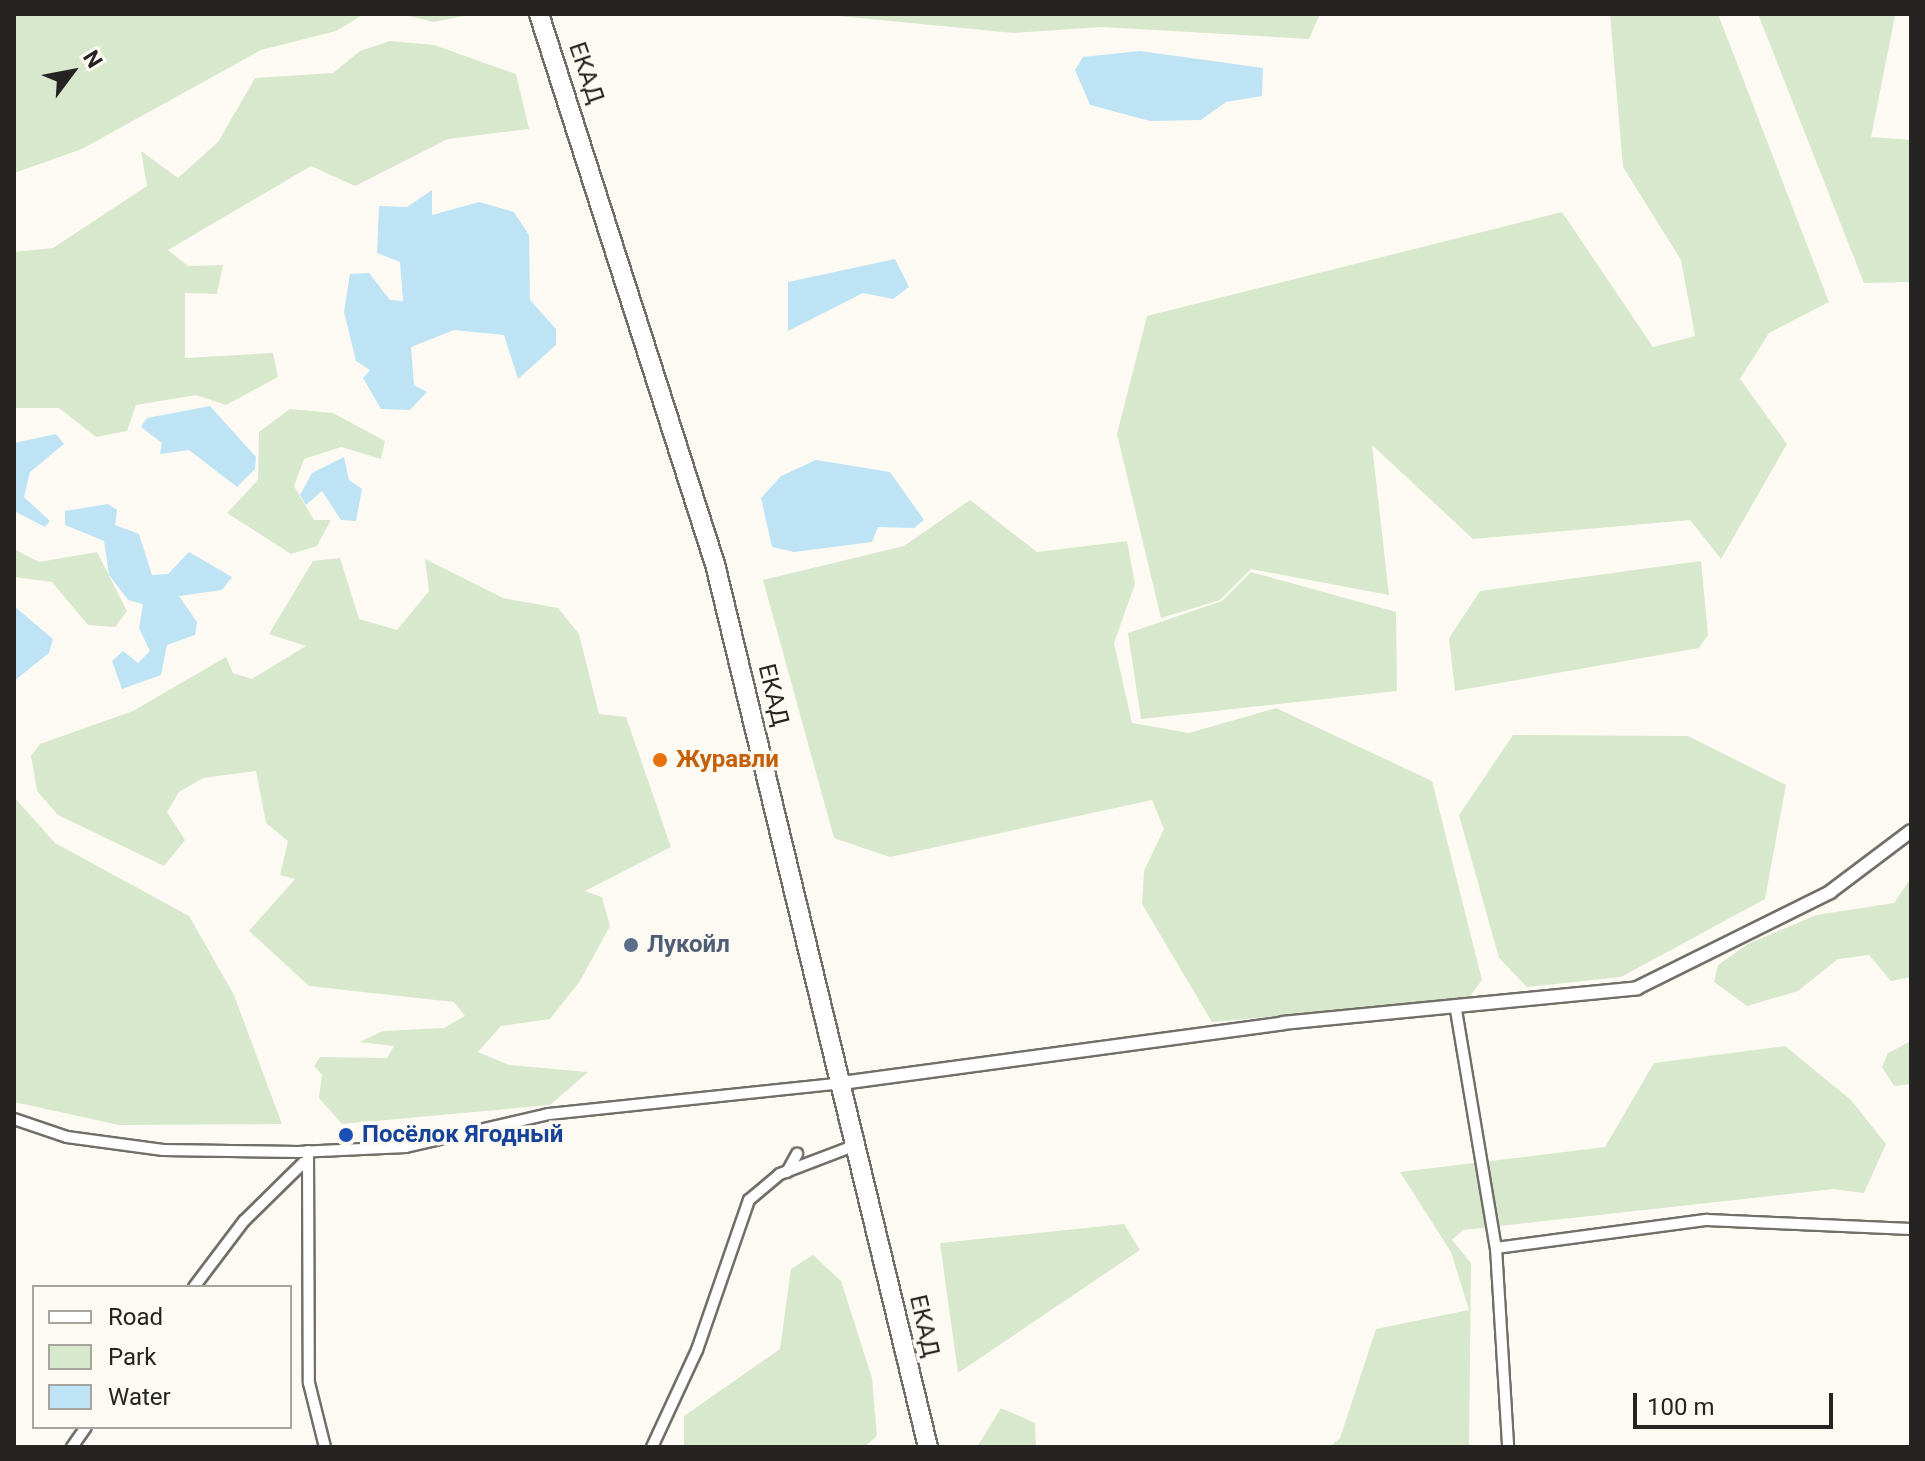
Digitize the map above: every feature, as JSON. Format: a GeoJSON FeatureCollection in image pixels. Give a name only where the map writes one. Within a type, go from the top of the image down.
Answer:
{"type":"FeatureCollection","features":[{"type":"Feature","properties":{"kind":"highway","name":"ЕКАД"},"geometry":{"type":"LineString","coordinates":[[539,14],[715,564],[928,1447]]}},
{"type":"Feature","properties":{"kind":"street"},"geometry":{"type":"LineString","coordinates":[[14,1119],[67,1137],[163,1150],[308,1151],[432,1143],[549,1114],[652,1099],[842,1083],[1283,1023],[1456,1010],[1637,988],[1830,892],[1911,831]]}},
{"type":"Feature","properties":{"kind":"street"},"geometry":{"type":"LineString","coordinates":[[1456,1010],[1496,1248],[1508,1447]]}},
{"type":"Feature","properties":{"kind":"street"},"geometry":{"type":"LineString","coordinates":[[652,1447],[697,1350],[749,1200],[787,1172],[856,1145]]}},
{"type":"Feature","properties":{"kind":"street"},"geometry":{"type":"LineString","coordinates":[[196,1285],[244,1221],[303,1163],[308,1151]]}},
{"type":"Feature","properties":{"kind":"street"},"geometry":{"type":"LineString","coordinates":[[787,1172],[797,1154]]}},
{"type":"Feature","properties":{"kind":"street"},"geometry":{"type":"LineString","coordinates":[[303,1163],[309,1383],[325,1447]]}},
{"type":"Feature","properties":{"kind":"street"},"geometry":{"type":"LineString","coordinates":[[1496,1248],[1707,1220],[1911,1229]]}},
{"type":"Feature","properties":{"kind":"street"},"geometry":{"type":"LineString","coordinates":[[72,1447],[85,1429]]}},
{"type":"Feature","properties":{"kind":"green space"},"geometry":{"type":"Polygon","coordinates":[[[14,14],[364,14],[336,31],[261,50],[82,149],[14,173],[14,14]]]}},
{"type":"Feature","properties":{"kind":"green space"},"geometry":{"type":"Polygon","coordinates":[[[400,14],[473,14],[434,22],[400,14]]]}},
{"type":"Feature","properties":{"kind":"green space"},"geometry":{"type":"Polygon","coordinates":[[[818,14],[1320,14],[1309,39],[1102,27],[1014,33],[818,14]]]}},
{"type":"Feature","properties":{"kind":"green space"},"geometry":{"type":"Polygon","coordinates":[[[1610,14],[1718,14],[1829,302],[1769,333],[1740,379],[1787,444],[1721,559],[1690,520],[1473,539],[1372,445],[1389,595],[1251,569],[1220,600],[1161,618],[1117,434],[1147,316],[1562,212],[1653,347],[1695,336],[1681,260],[1623,167],[1610,14]]]}},
{"type":"Feature","properties":{"kind":"green space"},"geometry":{"type":"Polygon","coordinates":[[[1758,14],[1911,14],[1895,16],[1871,137],[1911,140],[1911,282],[1864,283],[1758,14]]]}},
{"type":"Feature","properties":{"kind":"green space"},"geometry":{"type":"Polygon","coordinates":[[[390,41],[434,45],[516,74],[529,129],[448,139],[355,186],[311,166],[168,250],[188,266],[223,265],[217,294],[185,293],[185,358],[273,353],[278,377],[226,405],[196,395],[136,405],[127,431],[96,437],[59,408],[14,408],[14,252],[53,248],[147,186],[141,151],[178,178],[218,142],[255,78],[333,73],[360,51],[390,41]]]}},
{"type":"Feature","properties":{"kind":"green space"},"geometry":{"type":"Polygon","coordinates":[[[290,409],[333,413],[385,441],[381,459],[341,447],[304,459],[294,486],[314,520],[331,520],[317,546],[291,554],[227,513],[258,480],[259,432],[290,409]]]}},
{"type":"Feature","properties":{"kind":"green space"},"geometry":{"type":"Polygon","coordinates":[[[970,500],[1037,552],[1127,541],[1135,584],[1114,643],[1132,723],[1189,733],[1276,708],[1432,781],[1482,980],[1468,999],[1212,1022],[1142,904],[1144,871],[1164,829],[1152,800],[890,857],[834,838],[763,580],[904,546],[970,500]]]}},
{"type":"Feature","properties":{"kind":"green space"},"geometry":{"type":"Polygon","coordinates":[[[14,540],[16,550],[39,562],[97,552],[127,611],[115,627],[88,625],[52,582],[14,577],[14,540]]]}},
{"type":"Feature","properties":{"kind":"green space"},"geometry":{"type":"Polygon","coordinates":[[[340,558],[359,619],[397,630],[429,591],[425,559],[503,598],[558,608],[579,634],[599,714],[626,717],[671,847],[585,891],[602,897],[610,926],[580,981],[550,1019],[501,1026],[478,1052],[509,1065],[588,1072],[550,1105],[342,1124],[319,1098],[322,1075],[314,1066],[320,1057],[387,1058],[394,1046],[360,1042],[383,1031],[444,1028],[465,1016],[454,1002],[309,986],[249,931],[295,879],[280,875],[288,841],[266,823],[256,771],[203,778],[179,792],[167,812],[185,840],[164,866],[58,815],[37,791],[31,756],[40,744],[133,711],[226,657],[233,673],[252,679],[306,646],[269,634],[313,561],[340,558]]]}},
{"type":"Feature","properties":{"kind":"green space"},"geometry":{"type":"Polygon","coordinates":[[[1701,561],[1708,635],[1699,648],[1455,691],[1449,638],[1480,591],[1701,561]]]}},
{"type":"Feature","properties":{"kind":"green space"},"geometry":{"type":"Polygon","coordinates":[[[1251,572],[1396,612],[1397,691],[1141,719],[1128,633],[1222,601],[1251,572]]]}},
{"type":"Feature","properties":{"kind":"green space"},"geometry":{"type":"Polygon","coordinates":[[[1513,735],[1688,736],[1786,785],[1765,899],[1621,977],[1527,987],[1499,958],[1459,815],[1513,735]]]}},
{"type":"Feature","properties":{"kind":"green space"},"geometry":{"type":"Polygon","coordinates":[[[14,797],[55,843],[189,916],[234,995],[282,1124],[119,1125],[14,1102],[14,797]]]}},
{"type":"Feature","properties":{"kind":"green space"},"geometry":{"type":"Polygon","coordinates":[[[1911,878],[1911,977],[1891,981],[1869,955],[1838,959],[1798,991],[1747,1006],[1714,982],[1718,965],[1748,944],[1816,915],[1894,903],[1911,878]]]}},
{"type":"Feature","properties":{"kind":"green space"},"geometry":{"type":"Polygon","coordinates":[[[1911,1041],[1911,1084],[1894,1086],[1882,1067],[1888,1053],[1911,1041]]]}},
{"type":"Feature","properties":{"kind":"green space"},"geometry":{"type":"Polygon","coordinates":[[[1785,1046],[1851,1100],[1886,1144],[1864,1193],[1834,1189],[1463,1230],[1452,1240],[1471,1263],[1469,1447],[1330,1447],[1340,1438],[1376,1329],[1469,1310],[1451,1252],[1400,1172],[1605,1147],[1654,1063],[1785,1046]]]}},
{"type":"Feature","properties":{"kind":"green space"},"geometry":{"type":"Polygon","coordinates":[[[1124,1224],[1140,1250],[958,1373],[940,1243],[1124,1224]]]}},
{"type":"Feature","properties":{"kind":"green space"},"geometry":{"type":"Polygon","coordinates":[[[813,1255],[841,1281],[872,1378],[877,1436],[864,1447],[684,1447],[684,1416],[780,1349],[791,1269],[813,1255]]]}},
{"type":"Feature","properties":{"kind":"green space"},"geometry":{"type":"Polygon","coordinates":[[[1001,1408],[1035,1423],[1036,1447],[977,1447],[1001,1408]]]}},
{"type":"Feature","properties":{"kind":"water"},"geometry":{"type":"Polygon","coordinates":[[[1140,51],[1263,68],[1262,96],[1226,102],[1201,120],[1150,121],[1090,105],[1075,70],[1083,57],[1140,51]]]}},
{"type":"Feature","properties":{"kind":"water"},"geometry":{"type":"Polygon","coordinates":[[[432,190],[432,215],[479,202],[514,212],[529,235],[530,300],[556,329],[556,345],[518,379],[504,335],[454,330],[411,347],[414,385],[427,392],[410,410],[381,409],[363,378],[370,370],[356,361],[344,312],[350,274],[369,273],[390,300],[403,301],[400,262],[377,253],[379,206],[407,207],[432,190]]]}},
{"type":"Feature","properties":{"kind":"water"},"geometry":{"type":"Polygon","coordinates":[[[895,259],[909,287],[893,299],[863,293],[788,331],[788,282],[895,259]]]}},
{"type":"Feature","properties":{"kind":"water"},"geometry":{"type":"Polygon","coordinates":[[[210,406],[256,457],[255,469],[237,487],[189,450],[160,454],[162,443],[141,427],[147,418],[210,406]]]}},
{"type":"Feature","properties":{"kind":"water"},"geometry":{"type":"Polygon","coordinates":[[[56,434],[64,444],[30,472],[24,497],[50,521],[45,527],[14,511],[14,443],[56,434]]]}},
{"type":"Feature","properties":{"kind":"water"},"geometry":{"type":"Polygon","coordinates":[[[344,457],[349,480],[362,489],[356,521],[341,520],[322,491],[306,505],[300,495],[312,473],[344,457]]]}},
{"type":"Feature","properties":{"kind":"water"},"geometry":{"type":"Polygon","coordinates":[[[816,460],[890,472],[924,520],[914,528],[878,527],[872,542],[794,552],[772,547],[761,498],[781,476],[816,460]]]}},
{"type":"Feature","properties":{"kind":"water"},"geometry":{"type":"Polygon","coordinates":[[[108,504],[117,510],[115,525],[139,534],[152,575],[168,574],[189,552],[232,577],[222,590],[179,596],[197,622],[195,635],[167,645],[161,675],[122,689],[112,661],[123,651],[138,663],[150,651],[139,628],[143,604],[128,600],[109,575],[104,541],[65,525],[65,511],[108,504]]]}},
{"type":"Feature","properties":{"kind":"water"},"geometry":{"type":"Polygon","coordinates":[[[14,606],[53,639],[49,653],[14,681],[14,606]]]}},
{"type":"Feature","properties":{"kind":"place","name":"Журавли"},"geometry":{"type":"Point","coordinates":[660,760]}},
{"type":"Feature","properties":{"kind":"place","name":"Лукойл"},"geometry":{"type":"Point","coordinates":[631,945]}},
{"type":"Feature","properties":{"kind":"place","name":"Посёлок Ягодный"},"geometry":{"type":"Point","coordinates":[346,1135]}}]}
